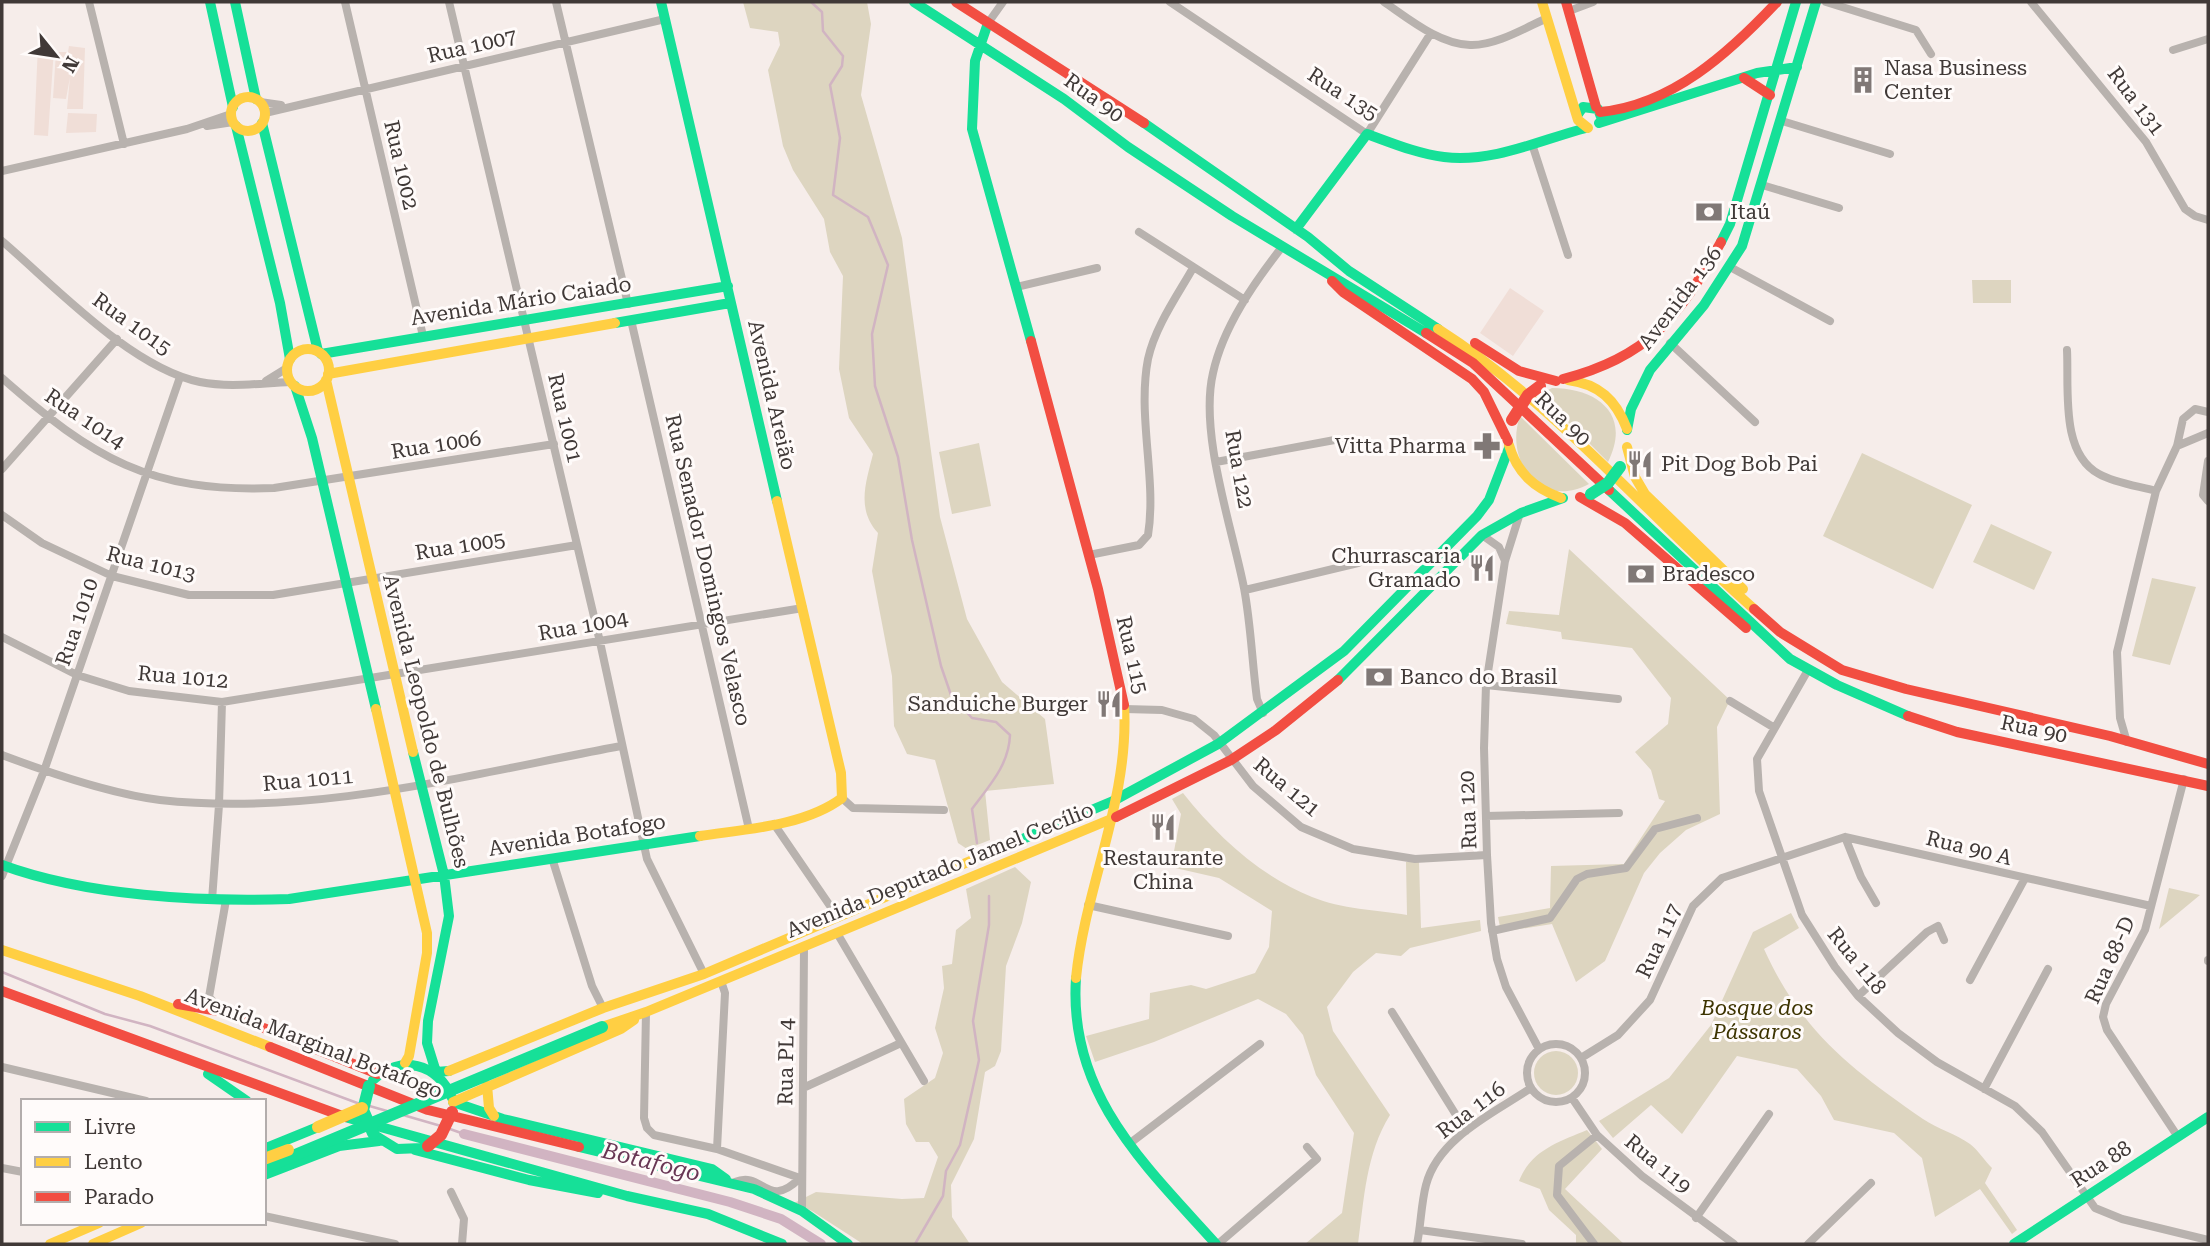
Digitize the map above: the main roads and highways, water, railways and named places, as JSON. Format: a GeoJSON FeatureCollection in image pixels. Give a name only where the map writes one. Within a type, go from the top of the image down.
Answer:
{"type":"FeatureCollection","features":[{"type":"Feature","properties":{"kind":"main road"},"geometry":{"type":"LineString","coordinates":[[211,2],[233,117],[280,303],[293,384],[315,389],[327,377],[327,362],[319,352],[234,2]]}},
{"type":"Feature","properties":{"kind":"main road","name":"Avenida Areião"},"geometry":{"type":"LineString","coordinates":[[661,2],[841,773],[842,798]]}},
{"type":"Feature","properties":{"kind":"main road","name":"Rua 90"},"geometry":{"type":"LineString","coordinates":[[914,2],[934,8],[977,43],[1064,99],[1160,169],[1491,377],[1720,597],[1790,659],[1808,670],[1921,721],[1957,732],[2208,786]]}},
{"type":"Feature","properties":{"kind":"main road","name":"Rua 90"},"geometry":{"type":"LineString","coordinates":[[957,2],[1186,151],[1308,237],[1349,271],[1495,367],[1543,408],[1731,589],[1780,632],[1842,670],[1906,689],[2110,736],[2208,764]]}},
{"type":"Feature","properties":{"kind":"main road"},"geometry":{"type":"LineString","coordinates":[[1542,2],[1581,121]]}},
{"type":"Feature","properties":{"kind":"main road"},"geometry":{"type":"LineString","coordinates":[[1581,121],[1583,107],[1598,114],[1627,108],[1672,88],[1735,43],[1777,2]]}},
{"type":"Feature","properties":{"kind":"main road","name":"Avenida 136"},"geometry":{"type":"LineString","coordinates":[[1559,380],[1599,369],[1641,348],[1693,286],[1716,253],[1730,224],[1796,2]]}},
{"type":"Feature","properties":{"kind":"main road"},"geometry":{"type":"LineString","coordinates":[[1810,2],[1806,13],[1810,22]]}},
{"type":"Feature","properties":{"kind":"main road","name":"Avenida 136"},"geometry":{"type":"LineString","coordinates":[[1627,430],[1639,390],[1670,343],[1704,305],[1730,267],[1749,230],[1816,2]]}},
{"type":"Feature","properties":{"kind":"main road"},"geometry":{"type":"LineString","coordinates":[[1568,7],[1598,114]]}},
{"type":"Feature","properties":{"kind":"main road"},"geometry":{"type":"LineString","coordinates":[[977,43],[988,23]]}},
{"type":"Feature","properties":{"kind":"main road","name":"Rua 115"},"geometry":{"type":"LineString","coordinates":[[977,43],[971,92],[972,129],[1089,555],[1125,709],[1113,801],[1088,905],[1076,984],[1075,1017],[1083,1060],[1100,1098],[1129,1144],[1217,1244]]}},
{"type":"Feature","properties":{"kind":"main road"},"geometry":{"type":"LineString","coordinates":[[1581,121],[1598,114],[1778,69],[1797,68]]}},
{"type":"Feature","properties":{"kind":"main road"},"geometry":{"type":"LineString","coordinates":[[1744,78],[1770,95]]}},
{"type":"Feature","properties":{"kind":"main road"},"geometry":{"type":"LineString","coordinates":[[233,117],[240,99],[261,109]]}},
{"type":"Feature","properties":{"kind":"main road"},"geometry":{"type":"LineString","coordinates":[[233,117],[253,130],[261,109]]}},
{"type":"Feature","properties":{"kind":"main road","name":"Rua 135"},"geometry":{"type":"LineString","coordinates":[[1296,229],[1367,134],[1413,150],[1454,158],[1487,155],[1532,144],[1581,121]]}},
{"type":"Feature","properties":{"kind":"main road"},"geometry":{"type":"LineString","coordinates":[[1308,237],[1520,371],[1559,380],[1581,380],[1604,392],[1622,413],[1635,477],[1645,494],[1753,598],[1814,652]]}},
{"type":"Feature","properties":{"kind":"main road"},"geometry":{"type":"LineString","coordinates":[[1317,266],[1343,292],[1472,379],[1484,392],[1509,444],[1516,467],[1528,482],[1544,493],[1563,498],[1586,496],[1608,483],[1620,467],[1627,447]]}},
{"type":"Feature","properties":{"kind":"main road","name":"Avenida Mário Caiado"},"geometry":{"type":"LineString","coordinates":[[319,352],[525,321],[728,286]]}},
{"type":"Feature","properties":{"kind":"main road","name":"Avenida Mário Caiado"},"geometry":{"type":"LineString","coordinates":[[327,377],[528,337],[730,303]]}},
{"type":"Feature","properties":{"kind":"main road"},"geometry":{"type":"LineString","coordinates":[[289,364],[302,350],[319,352]]}},
{"type":"Feature","properties":{"kind":"main road","name":"Avenida Leopoldo de Bulhões"},"geometry":{"type":"LineString","coordinates":[[327,377],[393,675],[444,875],[449,916],[427,1043],[436,1072]]}},
{"type":"Feature","properties":{"kind":"main road"},"geometry":{"type":"LineString","coordinates":[[1509,444],[1511,420],[1528,395],[1540,386],[1559,380]]}},
{"type":"Feature","properties":{"kind":"main road","name":"Avenida Leopoldo de Bulhões"},"geometry":{"type":"LineString","coordinates":[[293,384],[323,479],[426,933],[427,953],[409,1056],[405,1063]]}},
{"type":"Feature","properties":{"kind":"main road","name":"Avenida Deputado Jamel Cecílio"},"geometry":{"type":"LineString","coordinates":[[436,1072],[450,1071],[603,1008],[704,974],[1113,801],[1218,744],[1264,713],[1344,651],[1477,516],[1489,500],[1509,444]]}},
{"type":"Feature","properties":{"kind":"main road"},"geometry":{"type":"LineString","coordinates":[[1586,496],[1622,519],[1714,607],[1790,659]]}},
{"type":"Feature","properties":{"kind":"main road","name":"Avenida Deputado Jamel Cecílio"},"geometry":{"type":"LineString","coordinates":[[266,1157],[599,1024],[646,1012],[804,947],[1109,820],[1231,760],[1276,730],[1355,666],[1482,535],[1521,513],[1563,498]]}},
{"type":"Feature","properties":{"kind":"main road","name":"Avenida Botafogo"},"geometry":{"type":"LineString","coordinates":[[3,869],[156,896],[212,900],[289,899],[749,829],[825,811],[842,798]]}},
{"type":"Feature","properties":{"kind":"main road","name":"Avenida Marginal Botafogo"},"geometry":{"type":"LineString","coordinates":[[2,950],[140,996],[428,1110],[730,1182],[802,1211],[848,1244]]}},
{"type":"Feature","properties":{"kind":"main road"},"geometry":{"type":"LineString","coordinates":[[2,990],[118,1031],[187,1061],[318,1108],[627,1196],[708,1214],[782,1244]]}},
{"type":"Feature","properties":{"kind":"main road"},"geometry":{"type":"LineString","coordinates":[[140,996],[224,1012],[378,1074]]}},
{"type":"Feature","properties":{"kind":"main road","name":"Avenida Deputado Jamel Cecílio"},"geometry":{"type":"LineString","coordinates":[[266,1167],[599,1024],[633,1000]]}},
{"type":"Feature","properties":{"kind":"main road"},"geometry":{"type":"LineString","coordinates":[[453,1107],[487,1085],[621,1029],[646,1012]]}},
{"type":"Feature","properties":{"kind":"main road"},"geometry":{"type":"LineString","coordinates":[[187,1061],[244,1099]]}},
{"type":"Feature","properties":{"kind":"main road"},"geometry":{"type":"LineString","coordinates":[[405,1063],[420,1065],[436,1072],[450,1087],[453,1107],[441,1135],[421,1148],[396,1149],[376,1137],[363,1117],[362,1108],[369,1086],[378,1074],[405,1063]]}},
{"type":"Feature","properties":{"kind":"main road"},"geometry":{"type":"LineString","coordinates":[[487,1085],[489,1108],[494,1116]]}},
{"type":"Feature","properties":{"kind":"main road"},"geometry":{"type":"LineString","coordinates":[[453,1107],[712,1169],[730,1182]]}},
{"type":"Feature","properties":{"kind":"main road"},"geometry":{"type":"LineString","coordinates":[[266,1148],[362,1108]]}},
{"type":"Feature","properties":{"kind":"main road","name":"Rua 88"},"geometry":{"type":"LineString","coordinates":[[2021,1243],[2208,1117]]}},
{"type":"Feature","properties":{"kind":"main road"},"geometry":{"type":"LineString","coordinates":[[266,1174],[339,1146],[376,1137]]}},
{"type":"Feature","properties":{"kind":"main road"},"geometry":{"type":"LineString","coordinates":[[421,1148],[433,1157],[583,1192],[627,1196]]}},
{"type":"Feature","properties":{"kind":"main road"},"geometry":{"type":"LineString","coordinates":[[50,1244],[94,1225]]}},
{"type":"Feature","properties":{"kind":"main road"},"geometry":{"type":"LineString","coordinates":[[93,1244],[136,1225]]}},
{"type":"Feature","properties":{"kind":"waterway"},"geometry":{"type":"LineString","coordinates":[[811,2],[822,12],[823,31],[843,56],[842,66],[830,85],[840,138],[833,195],[868,217],[888,265],[872,334],[875,386],[898,457],[912,540],[941,666],[951,695],[972,718],[996,722],[1010,735],[1002,766],[972,809],[977,843]]}},
{"type":"Feature","properties":{"kind":"waterway"},"geometry":{"type":"LineString","coordinates":[[915,1244],[943,1196],[946,1171],[960,1145],[979,1060],[973,1021],[989,925],[989,896]]}},
{"type":"Feature","properties":{"kind":"waterway"},"geometry":{"type":"LineString","coordinates":[[2,972],[105,1014],[150,1026],[360,1104]]}},
{"type":"Feature","properties":{"kind":"waterway"},"geometry":{"type":"LineString","coordinates":[[366,1105],[387,1111]]}},
{"type":"Feature","properties":{"kind":"waterway"},"geometry":{"type":"LineString","coordinates":[[403,1115],[441,1126]]}},
{"type":"Feature","properties":{"kind":"waterway"},"geometry":{"type":"LineString","coordinates":[[450,1129],[464,1134]]}},
{"type":"Feature","properties":{"kind":"waterway","name":"Botafogo"},"geometry":{"type":"LineString","coordinates":[[464,1134],[730,1202],[781,1219],[821,1244]]}},
{"type":"Feature","properties":{"kind":"place","name":"Nasa Business Center"},"geometry":{"type":"Point","coordinates":[1863,80]}},
{"type":"Feature","properties":{"kind":"place","name":"Itaú"},"geometry":{"type":"Point","coordinates":[1709,212]}},
{"type":"Feature","properties":{"kind":"place","name":"Vitta Pharma"},"geometry":{"type":"Point","coordinates":[1487,446]}},
{"type":"Feature","properties":{"kind":"place","name":"Pit Dog Bob Pai"},"geometry":{"type":"Point","coordinates":[1640,464]}},
{"type":"Feature","properties":{"kind":"place","name":"Churrascaria Gramado"},"geometry":{"type":"Point","coordinates":[1482,568]}},
{"type":"Feature","properties":{"kind":"place","name":"Bradesco"},"geometry":{"type":"Point","coordinates":[1641,574]}},
{"type":"Feature","properties":{"kind":"place","name":"Banco do Brasil"},"geometry":{"type":"Point","coordinates":[1379,677]}},
{"type":"Feature","properties":{"kind":"place","name":"Sanduiche Burger"},"geometry":{"type":"Point","coordinates":[1109,704]}},
{"type":"Feature","properties":{"kind":"place","name":"Restaurante China"},"geometry":{"type":"Point","coordinates":[1163,827]}},
{"type":"Feature","properties":{"kind":"park label","name":"Bosque dos Pássaros"},"geometry":{"type":"Point","coordinates":[1757,1020]}}]}
